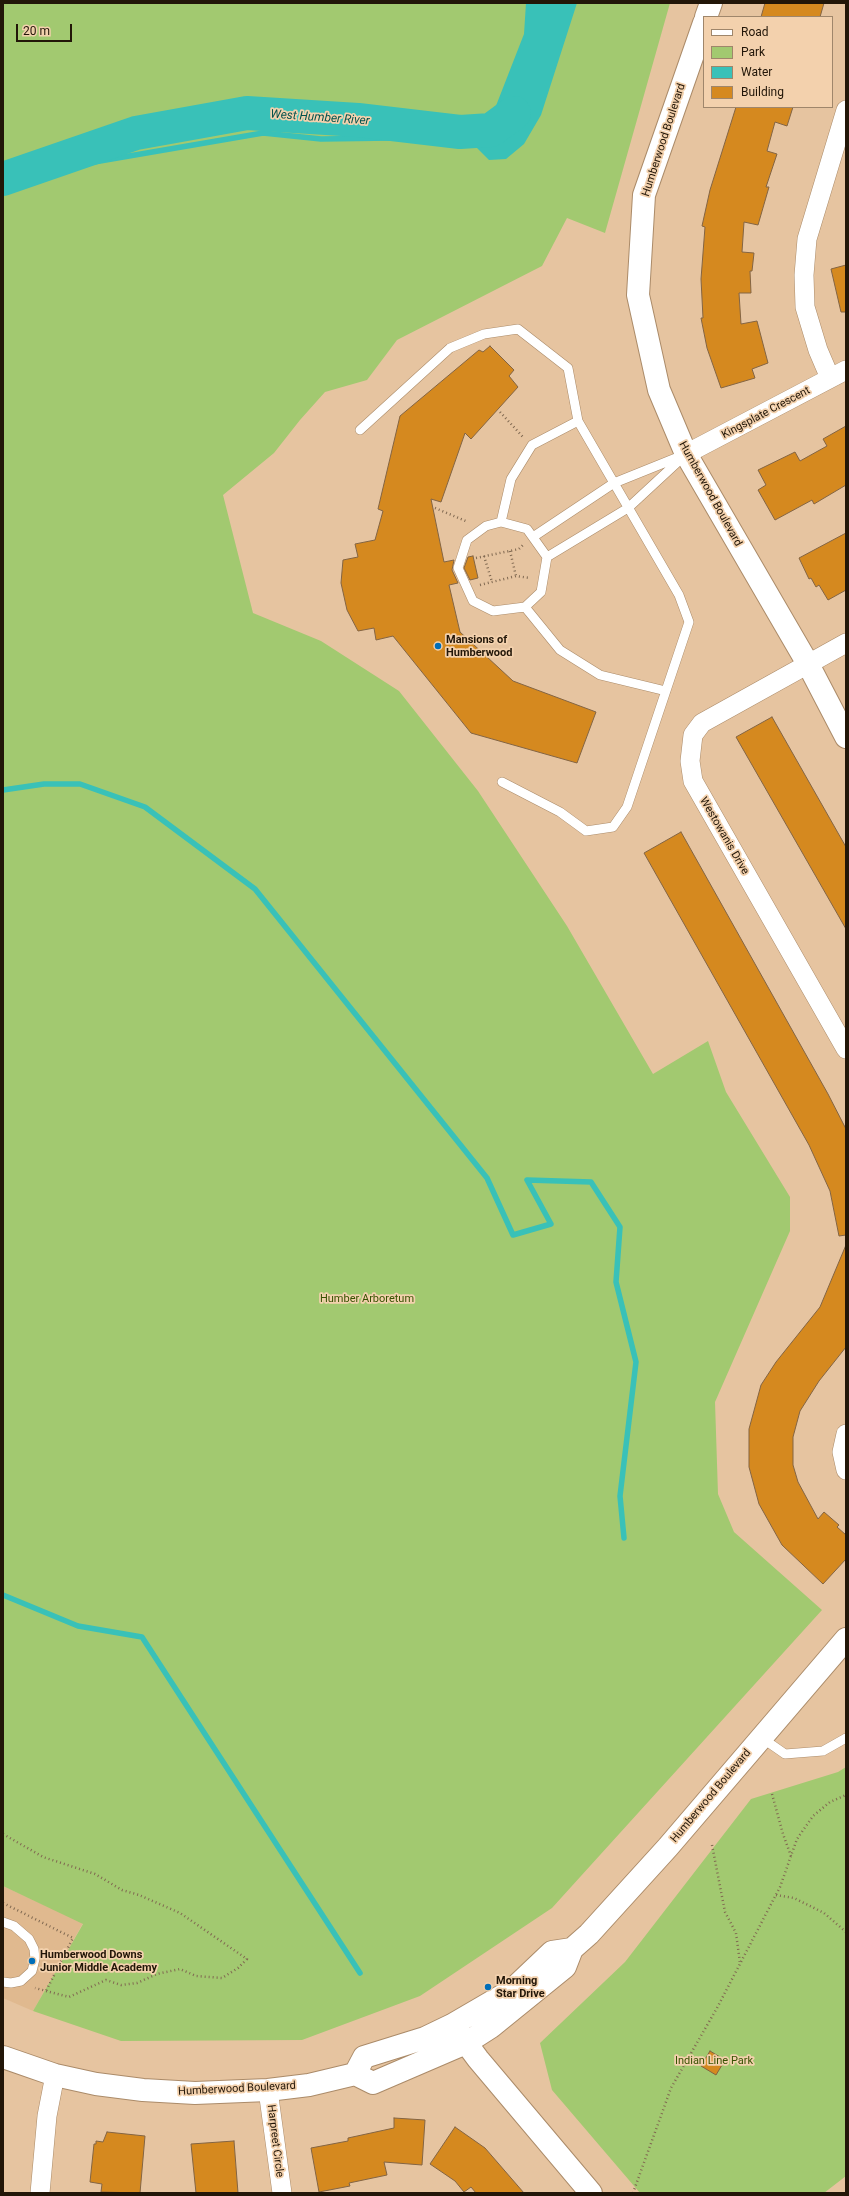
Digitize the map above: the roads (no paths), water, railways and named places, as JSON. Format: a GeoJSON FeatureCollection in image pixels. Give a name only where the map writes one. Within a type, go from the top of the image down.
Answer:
{"type":"FeatureCollection","features":[{"type":"Feature","properties":{"kind":"street"},"geometry":{"type":"LineString","coordinates":[[706,16],[711,3]]}},
{"type":"Feature","properties":{"kind":"street","name":"Humberwood Boulevard"},"geometry":{"type":"LineString","coordinates":[[703,26],[644,196],[638,295],[659,390],[686,454],[808,664],[846,737]]}},
{"type":"Feature","properties":{"kind":"street"},"geometry":{"type":"LineString","coordinates":[[838,374],[818,350],[805,307],[804,275],[808,239],[846,110]]}},
{"type":"Feature","properties":{"kind":"street","name":"Kingsplate Crescent"},"geometry":{"type":"LineString","coordinates":[[686,454],[772,411],[838,374]]}},
{"type":"Feature","properties":{"kind":"street","name":"Westowanis Drive"},"geometry":{"type":"LineString","coordinates":[[846,643],[702,723],[693,735],[690,760],[693,782],[846,1049]]}},
{"type":"Feature","properties":{"kind":"street"},"geometry":{"type":"LineString","coordinates":[[846,1434],[842,1452],[846,1470]]}},
{"type":"Feature","properties":{"kind":"street","name":"Humberwood Boulevard"},"geometry":{"type":"LineString","coordinates":[[3,2057],[55,2075],[96,2084],[143,2090],[195,2093],[268,2090],[309,2085],[355,2074],[373,2083],[466,2043],[491,2027],[565,1967],[572,1949],[589,1934],[664,1852],[760,1738],[844,1645]]}},
{"type":"Feature","properties":{"kind":"street"},"geometry":{"type":"LineString","coordinates":[[355,2074],[364,2057],[426,2038],[452,2025],[512,1990],[552,1952],[572,1949]]}},
{"type":"Feature","properties":{"kind":"street"},"geometry":{"type":"LineString","coordinates":[[452,2025],[591,2193]]}},
{"type":"Feature","properties":{"kind":"street"},"geometry":{"type":"LineString","coordinates":[[40,2193],[47,2116],[55,2075]]}},
{"type":"Feature","properties":{"kind":"street","name":"Harpreet Circle"},"geometry":{"type":"LineString","coordinates":[[268,2090],[282,2193]]}},
{"type":"Feature","properties":{"kind":"lane"},"geometry":{"type":"LineString","coordinates":[[360,430],[450,348],[484,334],[518,330],[568,368],[578,420],[678,595],[689,622],[628,808],[613,827],[586,831],[560,812],[502,782]]}},
{"type":"Feature","properties":{"kind":"lane"},"geometry":{"type":"LineString","coordinates":[[501,522],[511,479],[532,445],[578,420]]}},
{"type":"Feature","properties":{"kind":"lane"},"geometry":{"type":"LineString","coordinates":[[533,537],[614,483],[686,454]]}},
{"type":"Feature","properties":{"kind":"lane"},"geometry":{"type":"LineString","coordinates":[[547,557],[628,508],[686,454]]}},
{"type":"Feature","properties":{"kind":"lane"},"geometry":{"type":"LineString","coordinates":[[501,522],[527,529],[547,557],[541,592],[525,607],[493,611],[473,601],[458,568],[467,540],[486,526],[501,522]]}},
{"type":"Feature","properties":{"kind":"lane"},"geometry":{"type":"LineString","coordinates":[[525,607],[560,650],[600,675],[666,691]]}},
{"type":"Feature","properties":{"kind":"lane"},"geometry":{"type":"LineString","coordinates":[[760,1738],[785,1754],[823,1751],[846,1738]]}},
{"type":"Feature","properties":{"kind":"lane"},"geometry":{"type":"LineString","coordinates":[[3,1922],[14,1926],[29,1939],[34,1949],[35,1959],[32,1971],[21,1981],[11,1983],[3,1982]]}},
{"type":"Feature","properties":{"kind":"water"},"geometry":{"type":"Polygon","coordinates":[[[526,3],[577,3],[541,115],[524,144],[506,159],[489,160],[466,137],[492,116],[524,34],[526,3]]]}},
{"type":"Feature","properties":{"kind":"waterway","name":"West Humber River"},"geometry":{"type":"LineString","coordinates":[[3,179],[136,133],[247,113],[358,120],[460,132],[491,130],[514,113]]}},
{"type":"Feature","properties":{"kind":"waterway"},"geometry":{"type":"LineString","coordinates":[[3,187],[71,166],[263,133],[321,139],[466,137]]}},
{"type":"Feature","properties":{"kind":"waterway"},"geometry":{"type":"LineString","coordinates":[[3,790],[44,784],[80,784],[145,807],[255,889],[487,1178],[513,1235],[551,1224],[527,1180],[591,1182],[620,1227],[616,1282],[636,1362],[620,1496],[624,1538]]}},
{"type":"Feature","properties":{"kind":"waterway"},"geometry":{"type":"LineString","coordinates":[[3,1595],[78,1626],[142,1637],[360,1973]]}},
{"type":"Feature","properties":{"kind":"place","name":"Mansions of Humberwood"},"geometry":{"type":"Point","coordinates":[438,646]}},
{"type":"Feature","properties":{"kind":"place","name":"Humberwood Downs Junior Middle Academy"},"geometry":{"type":"Point","coordinates":[32,1961]}},
{"type":"Feature","properties":{"kind":"place","name":"Morning Star Drive"},"geometry":{"type":"Point","coordinates":[488,1987]}},
{"type":"Feature","properties":{"kind":"park label","name":"Humber Arboretum"},"geometry":{"type":"Point","coordinates":[367,1299]}},
{"type":"Feature","properties":{"kind":"park label","name":"Indian Line Park"},"geometry":{"type":"Point","coordinates":[714,2061]}}]}
